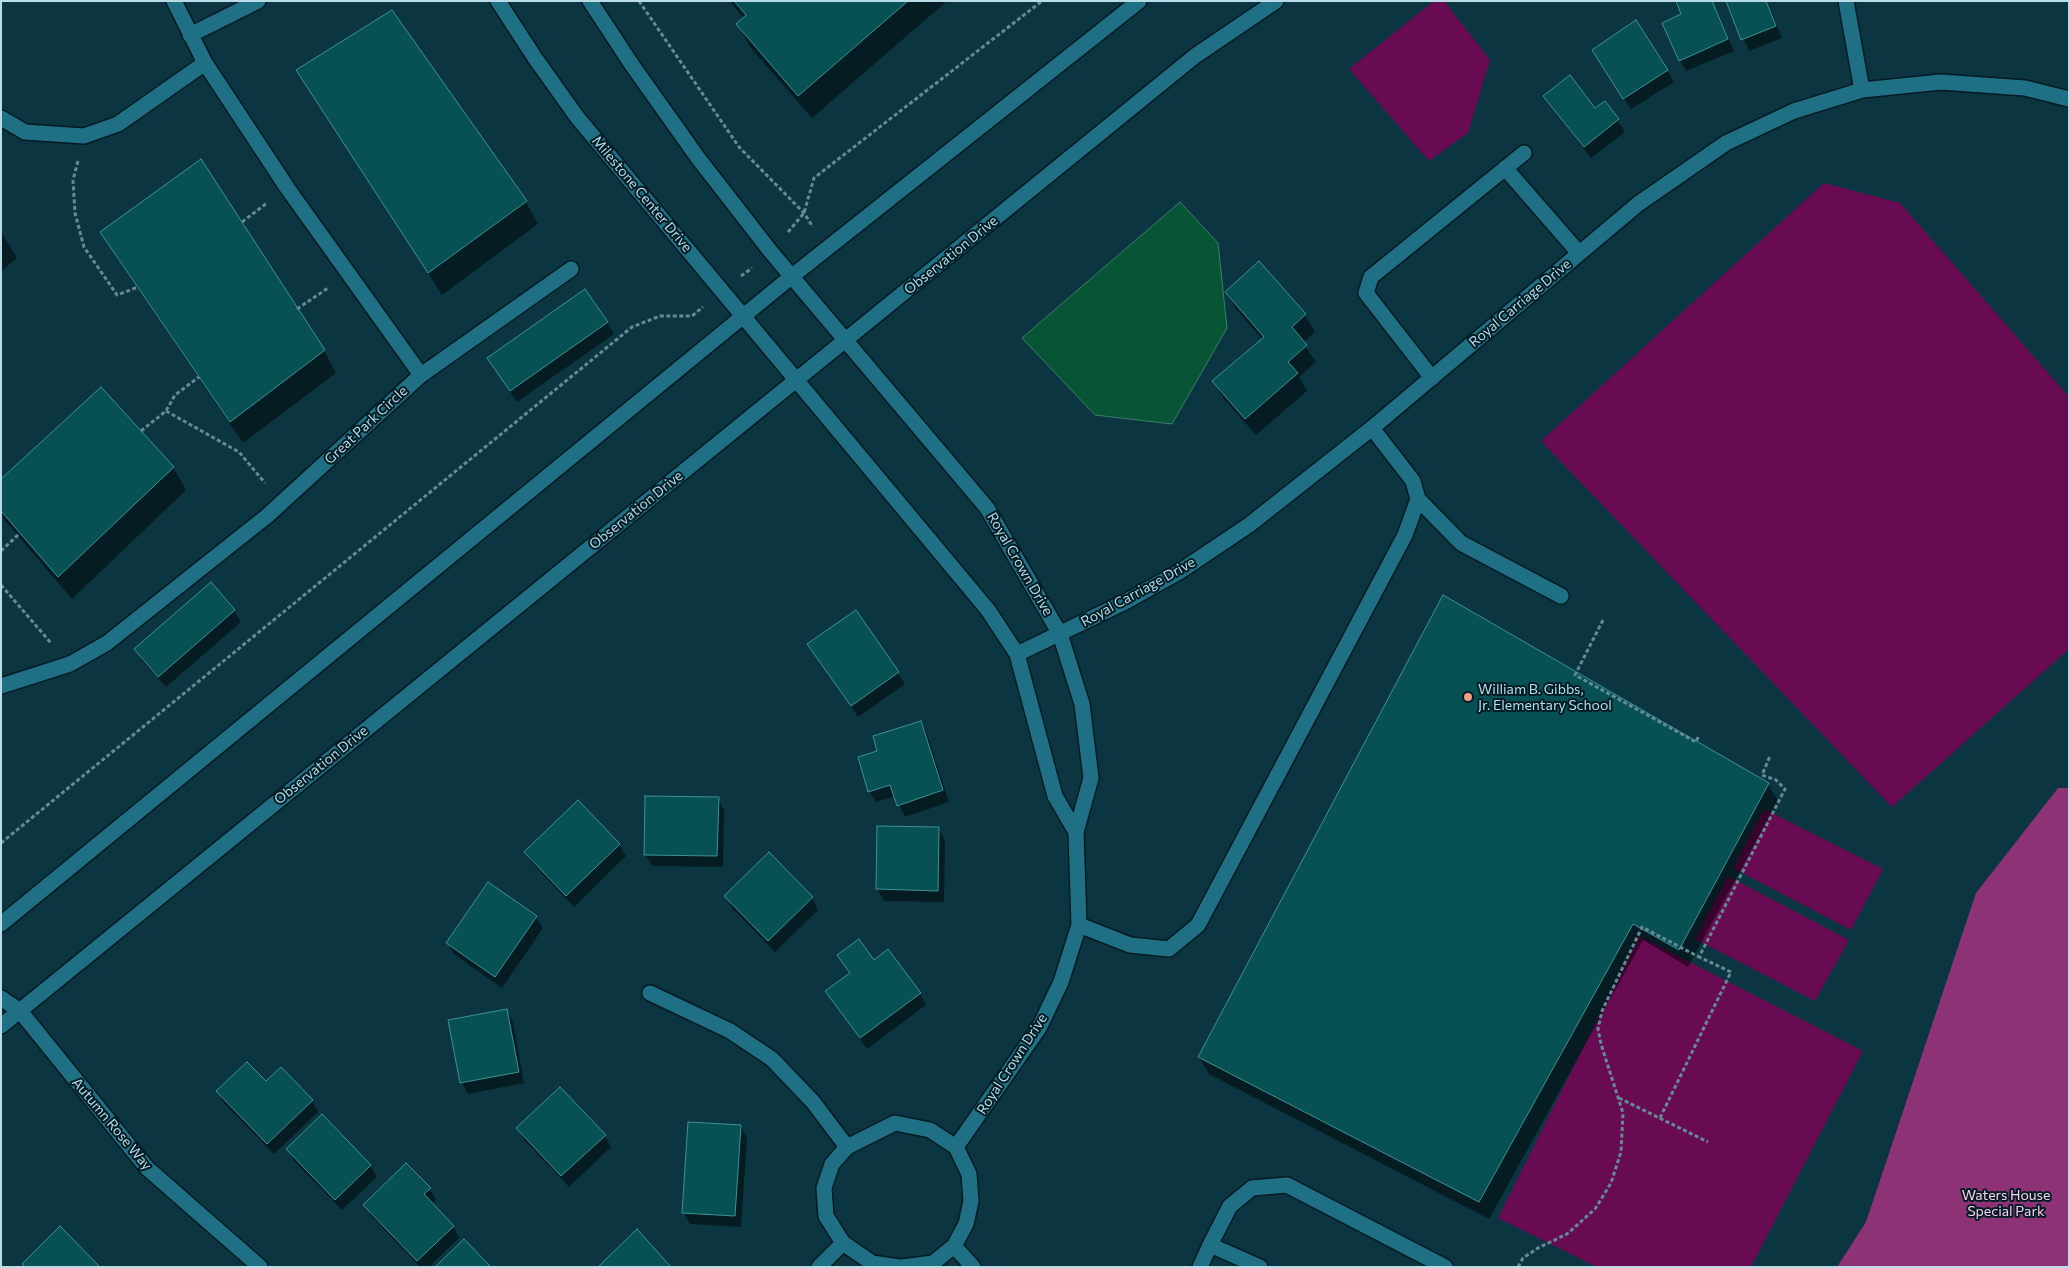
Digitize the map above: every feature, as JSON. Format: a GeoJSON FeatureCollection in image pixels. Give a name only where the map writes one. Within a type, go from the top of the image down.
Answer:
{"type":"FeatureCollection","features":[{"type":"Feature","properties":{"kind":"street","name":"Great Park Circle"},"geometry":{"type":"LineString","coordinates":[[1,686],[70,664],[107,642],[282,502],[421,375],[348,275],[205,63],[174,1]]}},
{"type":"Feature","properties":{"kind":"street"},"geometry":{"type":"LineString","coordinates":[[190,35],[258,1]]}},
{"type":"Feature","properties":{"kind":"street","name":"Milestone Center Drive"},"geometry":{"type":"LineString","coordinates":[[498,1],[535,58],[578,117],[796,380]]}},
{"type":"Feature","properties":{"kind":"street"},"geometry":{"type":"LineString","coordinates":[[590,1],[632,65],[698,158],[791,277],[845,341]]}},
{"type":"Feature","properties":{"kind":"street"},"geometry":{"type":"LineString","coordinates":[[1,924],[791,277],[1139,1]]}},
{"type":"Feature","properties":{"kind":"street","name":"Observation Drive"},"geometry":{"type":"LineString","coordinates":[[1,1026],[1195,56],[1276,1]]}},
{"type":"Feature","properties":{"kind":"street"},"geometry":{"type":"LineString","coordinates":[[1846,1],[1862,90]]}},
{"type":"Feature","properties":{"kind":"street"},"geometry":{"type":"LineString","coordinates":[[1,118],[25,132],[84,136],[118,124],[205,63]]}},
{"type":"Feature","properties":{"kind":"street","name":"Royal Carriage Drive"},"geometry":{"type":"LineString","coordinates":[[1017,654],[1060,634],[1179,572],[1249,524],[1372,428],[1638,204],[1726,143],[1794,111],[1862,90],[1941,82],[2025,88],[2069,99]]}},
{"type":"Feature","properties":{"kind":"street"},"geometry":{"type":"LineString","coordinates":[[1432,378],[1366,293],[1371,277],[1524,153]]}},
{"type":"Feature","properties":{"kind":"street"},"geometry":{"type":"LineString","coordinates":[[1505,168],[1579,253]]}},
{"type":"Feature","properties":{"kind":"street"},"geometry":{"type":"LineString","coordinates":[[421,375],[571,269]]}},
{"type":"Feature","properties":{"kind":"street","name":"Royal Crown Drive"},"geometry":{"type":"LineString","coordinates":[[845,341],[987,508],[1060,634],[1082,704],[1091,778],[1076,832],[1079,925],[1062,982],[1039,1028],[956,1147]]}},
{"type":"Feature","properties":{"kind":"street","name":"Royal Crown Drive"},"geometry":{"type":"LineString","coordinates":[[796,380],[988,610],[1017,654],[1055,796],[1076,832]]}},
{"type":"Feature","properties":{"kind":"street"},"geometry":{"type":"LineString","coordinates":[[1372,428],[1413,481],[1418,499],[1461,543],[1561,596]]}},
{"type":"Feature","properties":{"kind":"street"},"geometry":{"type":"LineString","coordinates":[[1079,925],[1130,945],[1169,949],[1198,925],[1405,535],[1418,499]]}},
{"type":"Feature","properties":{"kind":"street"},"geometry":{"type":"LineString","coordinates":[[650,993],[730,1031],[772,1059],[813,1102],[847,1147]]}},
{"type":"Feature","properties":{"kind":"street"},"geometry":{"type":"LineString","coordinates":[[1,998],[20,1011]]}},
{"type":"Feature","properties":{"kind":"street"},"geometry":{"type":"LineString","coordinates":[[1,1011],[20,1011]]}},
{"type":"Feature","properties":{"kind":"street","name":"Autumn Rose Way"},"geometry":{"type":"LineString","coordinates":[[20,1011],[147,1168],[260,1267]]}},
{"type":"Feature","properties":{"kind":"street"},"geometry":{"type":"LineString","coordinates":[[895,1123],[930,1130],[956,1147],[969,1174],[971,1201],[966,1224],[954,1246],[933,1263],[900,1267],[872,1263],[843,1243],[826,1216],[824,1188],[832,1164],[847,1147],[895,1123]]}},
{"type":"Feature","properties":{"kind":"street"},"geometry":{"type":"LineString","coordinates":[[1200,1267],[1230,1206],[1252,1188],[1287,1185],[1336,1208],[1445,1267]]}},
{"type":"Feature","properties":{"kind":"street"},"geometry":{"type":"LineString","coordinates":[[819,1267],[843,1243]]}},
{"type":"Feature","properties":{"kind":"street"},"geometry":{"type":"LineString","coordinates":[[954,1246],[973,1267]]}},
{"type":"Feature","properties":{"kind":"street"},"geometry":{"type":"LineString","coordinates":[[1210,1246],[1260,1267]]}},
{"type":"Feature","properties":{"kind":"path"},"geometry":{"type":"LineString","coordinates":[[639,1],[739,147],[804,213],[807,221],[830,246]]}},
{"type":"Feature","properties":{"kind":"path"},"geometry":{"type":"LineString","coordinates":[[1,843],[632,327],[660,316],[692,316],[723,291],[771,252],[804,213],[814,178],[1042,1]]}},
{"type":"Feature","properties":{"kind":"path"},"geometry":{"type":"LineString","coordinates":[[84,136],[73,180],[75,213],[84,246],[117,295],[138,287]]}},
{"type":"Feature","properties":{"kind":"path"},"geometry":{"type":"LineString","coordinates":[[242,222],[288,188]]}},
{"type":"Feature","properties":{"kind":"path"},"geometry":{"type":"LineString","coordinates":[[297,309],[348,275]]}},
{"type":"Feature","properties":{"kind":"path"},"geometry":{"type":"LineString","coordinates":[[141,431],[166,411],[175,395],[199,377]]}},
{"type":"Feature","properties":{"kind":"path"},"geometry":{"type":"LineString","coordinates":[[166,411],[238,452],[282,502]]}},
{"type":"Feature","properties":{"kind":"path"},"geometry":{"type":"LineString","coordinates":[[1,551],[20,533]]}},
{"type":"Feature","properties":{"kind":"path"},"geometry":{"type":"LineString","coordinates":[[1,585],[70,664]]}},
{"type":"Feature","properties":{"kind":"path"},"geometry":{"type":"LineString","coordinates":[[1603,620],[1575,675],[1696,742],[1700,736]]}},
{"type":"Feature","properties":{"kind":"path"},"geometry":{"type":"LineString","coordinates":[[1699,957],[1779,805],[1785,789],[1776,780],[1762,775],[1770,756]]}},
{"type":"Feature","properties":{"kind":"path"},"geometry":{"type":"LineString","coordinates":[[1518,1267],[1523,1258],[1538,1248],[1567,1234],[1595,1209],[1611,1183],[1621,1152],[1623,1113],[1598,1029],[1602,1011],[1642,927],[1731,972],[1660,1118]]}},
{"type":"Feature","properties":{"kind":"path"},"geometry":{"type":"LineString","coordinates":[[1619,1097],[1708,1142]]}},
{"type":"Feature","properties":{"kind":"shaded area"},"geometry":{"type":"Polygon","coordinates":[[[1434,1],[1444,1],[1490,60],[1468,133],[1429,161],[1349,69],[1434,1]]]}},
{"type":"Feature","properties":{"kind":"shaded area"},"geometry":{"type":"Polygon","coordinates":[[[1824,183],[1900,203],[2069,397],[2069,649],[1892,807],[1541,441],[1824,183]]]}},
{"type":"Feature","properties":{"kind":"shaded area"},"geometry":{"type":"Polygon","coordinates":[[[1180,202],[1218,243],[1227,328],[1172,424],[1095,415],[1022,338],[1180,202]]]}},
{"type":"Feature","properties":{"kind":"shaded area"},"geometry":{"type":"Polygon","coordinates":[[[1764,809],[1883,869],[1851,930],[1733,868],[1764,809]]]}},
{"type":"Feature","properties":{"kind":"shaded area"},"geometry":{"type":"Polygon","coordinates":[[[1728,876],[1849,940],[1815,1001],[1695,939],[1728,876]]]}},
{"type":"Feature","properties":{"kind":"shaded area"},"geometry":{"type":"Polygon","coordinates":[[[1639,936],[1863,1051],[1751,1267],[1597,1267],[1498,1218],[1639,936]]]}},
{"type":"Feature","properties":{"kind":"green space","name":"Waters House Special Park"},"geometry":{"type":"Polygon","coordinates":[[[2058,788],[2069,788],[2069,1267],[1837,1267],[1866,1222],[1976,893],[2058,788]]]}},
{"type":"Feature","properties":{"kind":"building"},"geometry":{"type":"Polygon","coordinates":[[[734,1],[908,1],[798,96],[736,24],[746,15],[734,1]]]}},
{"type":"Feature","properties":{"kind":"building"},"geometry":{"type":"Polygon","coordinates":[[[1676,1],[1712,1],[1728,39],[1679,61],[1662,23],[1681,14],[1676,1]]]}},
{"type":"Feature","properties":{"kind":"building"},"geometry":{"type":"Polygon","coordinates":[[[1726,1],[1766,1],[1776,26],[1741,40],[1726,1]]]}},
{"type":"Feature","properties":{"kind":"building"},"geometry":{"type":"Polygon","coordinates":[[[392,10],[527,201],[428,273],[296,70],[392,10]]]}},
{"type":"Feature","properties":{"kind":"building"},"geometry":{"type":"Polygon","coordinates":[[[1636,20],[1668,70],[1623,99],[1592,50],[1636,20]]]}},
{"type":"Feature","properties":{"kind":"building"},"geometry":{"type":"Polygon","coordinates":[[[1570,75],[1595,108],[1605,101],[1619,119],[1584,147],[1543,96],[1570,75]]]}},
{"type":"Feature","properties":{"kind":"building"},"geometry":{"type":"Polygon","coordinates":[[[201,159],[325,350],[230,422],[100,232],[201,159]]]}},
{"type":"Feature","properties":{"kind":"building"},"geometry":{"type":"Polygon","coordinates":[[[1259,261],[1306,314],[1292,327],[1307,345],[1288,362],[1298,373],[1245,419],[1212,381],[1264,337],[1225,292],[1259,261]]]}},
{"type":"Feature","properties":{"kind":"building"},"geometry":{"type":"Polygon","coordinates":[[[585,289],[608,322],[510,391],[487,358],[585,289]]]}},
{"type":"Feature","properties":{"kind":"building"},"geometry":{"type":"Polygon","coordinates":[[[101,387],[174,467],[58,577],[1,511],[1,479],[101,387]]]}},
{"type":"Feature","properties":{"kind":"building"},"geometry":{"type":"Polygon","coordinates":[[[211,582],[235,610],[158,677],[134,649],[211,582]]]}},
{"type":"Feature","properties":{"kind":"building"},"geometry":{"type":"Polygon","coordinates":[[[1443,595],[1769,783],[1679,950],[1633,924],[1479,1202],[1198,1057],[1443,595]]]}},
{"type":"Feature","properties":{"kind":"building"},"geometry":{"type":"Polygon","coordinates":[[[856,610],[899,672],[851,706],[807,644],[856,610]]]}},
{"type":"Feature","properties":{"kind":"building"},"geometry":{"type":"Polygon","coordinates":[[[921,721],[943,790],[897,806],[890,785],[868,792],[858,757],[877,751],[873,736],[921,721]]]}},
{"type":"Feature","properties":{"kind":"building"},"geometry":{"type":"Polygon","coordinates":[[[645,796],[719,797],[717,856],[644,855],[645,796]]]}},
{"type":"Feature","properties":{"kind":"building"},"geometry":{"type":"Polygon","coordinates":[[[578,800],[620,844],[566,896],[524,852],[578,800]]]}},
{"type":"Feature","properties":{"kind":"building"},"geometry":{"type":"Polygon","coordinates":[[[877,826],[939,827],[938,891],[876,889],[877,826]]]}},
{"type":"Feature","properties":{"kind":"building"},"geometry":{"type":"Polygon","coordinates":[[[769,852],[813,897],[768,941],[724,896],[769,852]]]}},
{"type":"Feature","properties":{"kind":"building"},"geometry":{"type":"Polygon","coordinates":[[[488,882],[537,916],[495,977],[446,943],[488,882]]]}},
{"type":"Feature","properties":{"kind":"building"},"geometry":{"type":"Polygon","coordinates":[[[859,939],[874,960],[888,949],[921,993],[860,1038],[825,991],[850,973],[837,955],[859,939]]]}},
{"type":"Feature","properties":{"kind":"building"},"geometry":{"type":"Polygon","coordinates":[[[507,1009],[519,1072],[460,1083],[448,1020],[507,1009]]]}},
{"type":"Feature","properties":{"kind":"building"},"geometry":{"type":"Polygon","coordinates":[[[247,1062],[266,1081],[281,1067],[313,1100],[267,1144],[216,1091],[247,1062]]]}},
{"type":"Feature","properties":{"kind":"building"},"geometry":{"type":"Polygon","coordinates":[[[560,1087],[606,1135],[561,1176],[516,1128],[560,1087]]]}},
{"type":"Feature","properties":{"kind":"building"},"geometry":{"type":"Polygon","coordinates":[[[322,1114],[371,1165],[335,1200],[286,1149],[322,1114]]]}},
{"type":"Feature","properties":{"kind":"building"},"geometry":{"type":"Polygon","coordinates":[[[688,1122],[741,1125],[735,1216],[682,1213],[688,1122]]]}},
{"type":"Feature","properties":{"kind":"building"},"geometry":{"type":"Polygon","coordinates":[[[406,1163],[431,1188],[424,1194],[454,1226],[417,1261],[363,1205],[406,1163]]]}},
{"type":"Feature","properties":{"kind":"building"},"geometry":{"type":"Polygon","coordinates":[[[60,1226],[100,1267],[25,1267],[22,1264],[60,1226]]]}},
{"type":"Feature","properties":{"kind":"building"},"geometry":{"type":"Polygon","coordinates":[[[637,1229],[671,1267],[598,1267],[637,1229]]]}},
{"type":"Feature","properties":{"kind":"building"},"geometry":{"type":"Polygon","coordinates":[[[464,1239],[491,1267],[435,1267],[464,1239]]]}},
{"type":"Feature","properties":{"kind":"place","name":"William B. Gibbs, Jr. Elementary School"},"geometry":{"type":"Point","coordinates":[1468,697]}}]}
